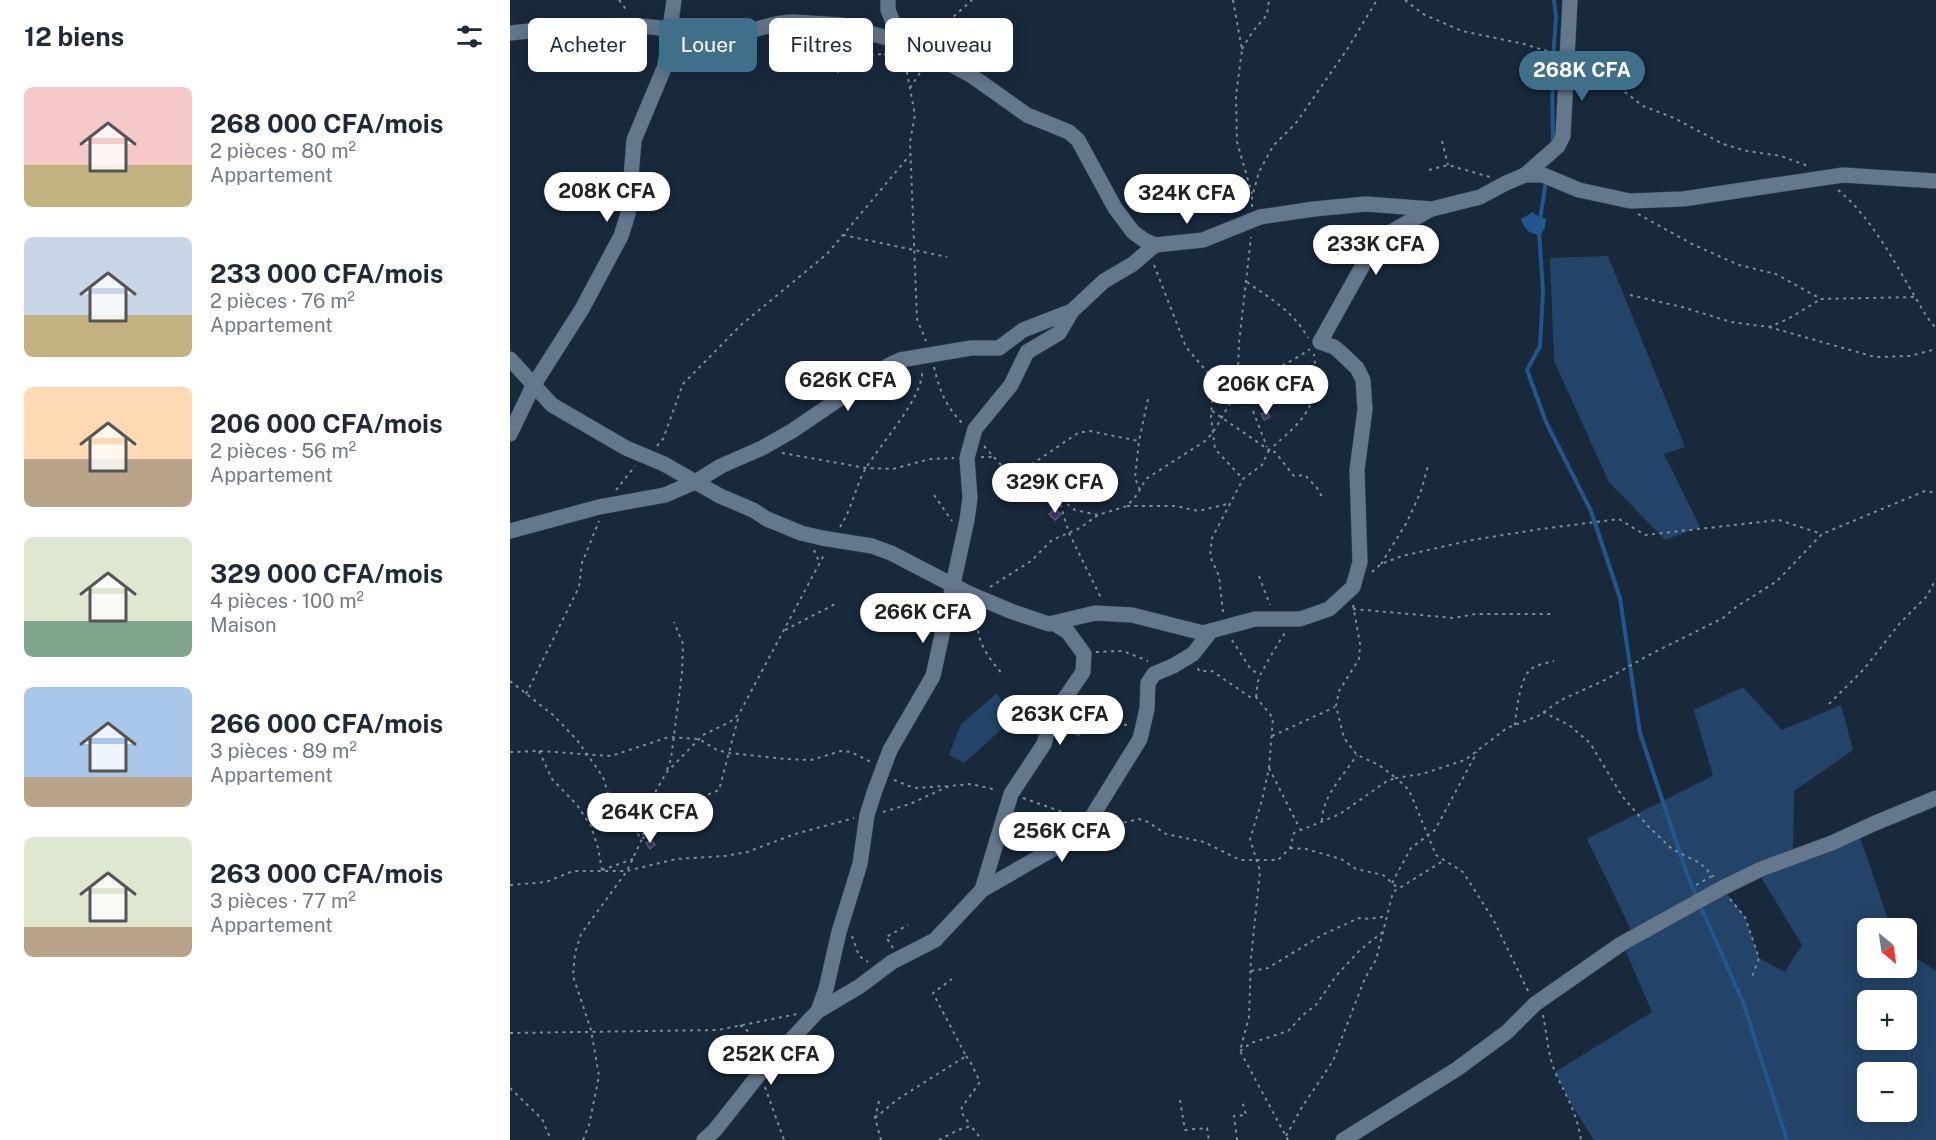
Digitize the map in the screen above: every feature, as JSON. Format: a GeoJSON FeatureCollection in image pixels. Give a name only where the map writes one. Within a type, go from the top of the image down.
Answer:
{"type":"FeatureCollection","features":[{"type":"Feature","properties":{"kind":"street"},"geometry":{"type":"LineString","coordinates":[[672,18],[674,0]]}},
{"type":"Feature","properties":{"kind":"street"},"geometry":{"type":"LineString","coordinates":[[888,0],[891,18]]}},
{"type":"Feature","properties":{"kind":"street"},"geometry":{"type":"LineString","coordinates":[[510,359],[552,405],[626,448],[767,519],[801,533],[872,546],[891,553],[953,585],[970,600],[1049,624],[1095,613],[1132,615],[1203,633],[1256,619],[1299,619],[1329,609],[1353,587],[1360,562],[1357,470],[1365,409],[1363,381],[1357,368],[1334,347],[1316,345],[1377,240],[1432,209],[1480,197],[1525,175],[1558,146],[1563,136],[1570,0]]}},
{"type":"Feature","properties":{"kind":"street"},"geometry":{"type":"LineString","coordinates":[[757,31],[785,22],[793,22],[841,25],[885,37]]}},
{"type":"Feature","properties":{"kind":"street"},"geometry":{"type":"LineString","coordinates":[[510,33],[560,27],[659,28]]}},
{"type":"Feature","properties":{"kind":"street"},"geometry":{"type":"LineString","coordinates":[[510,434],[533,386],[582,309],[621,236],[628,214],[634,140],[662,72]]}},
{"type":"Feature","properties":{"kind":"street"},"geometry":{"type":"LineString","coordinates":[[965,72],[1027,115],[1069,132],[1078,140],[1115,208],[1133,232],[1152,248]]}},
{"type":"Feature","properties":{"kind":"street"},"geometry":{"type":"LineString","coordinates":[[1525,175],[1543,175],[1579,190],[1630,201],[1683,199],[1843,175],[1936,181]]}},
{"type":"Feature","properties":{"kind":"street"},"geometry":{"type":"LineString","coordinates":[[818,1011],[860,864],[867,815],[883,767],[890,750],[933,676],[967,520],[970,498],[968,458],[975,429],[1011,385],[1027,352],[1059,333],[1072,311],[1104,281],[1133,264],[1152,248],[1203,240],[1260,217],[1314,209],[1366,204],[1432,209]]}},
{"type":"Feature","properties":{"kind":"street"},"geometry":{"type":"LineString","coordinates":[[510,531],[605,506],[665,495],[695,482],[721,466],[762,448],[792,431],[889,365],[900,360],[971,348],[999,348],[1023,330],[1072,311]]}},
{"type":"Feature","properties":{"kind":"street"},"geometry":{"type":"LineString","coordinates":[[982,890],[1011,794],[1044,744],[1050,722],[1056,711],[1083,672],[1084,654],[1068,632],[1055,624]]}},
{"type":"Feature","properties":{"kind":"street"},"geometry":{"type":"LineString","coordinates":[[704,1140],[715,1130],[768,1064],[818,1011],[898,959],[935,940],[982,890],[1067,841],[1088,823],[1135,747],[1145,722],[1148,682],[1154,674],[1193,654],[1217,629]]}},
{"type":"Feature","properties":{"kind":"street"},"geometry":{"type":"LineString","coordinates":[[1343,1140],[1457,1069],[1507,1032],[1538,1002],[1621,944],[1761,869],[1833,843],[1936,798]]}},
{"type":"Feature","properties":{"kind":"path"},"geometry":{"type":"LineString","coordinates":[[952,18],[972,0]]}},
{"type":"Feature","properties":{"kind":"path"},"geometry":{"type":"LineString","coordinates":[[1233,0],[1242,50],[1236,96],[1237,142],[1252,197],[1252,220],[1239,343],[1237,395]]}},
{"type":"Feature","properties":{"kind":"path"},"geometry":{"type":"LineString","coordinates":[[1242,50],[1253,31],[1267,15],[1269,0]]}},
{"type":"Feature","properties":{"kind":"path"},"geometry":{"type":"LineString","coordinates":[[1252,197],[1259,172],[1273,146],[1296,123],[1348,48],[1377,0]]}},
{"type":"Feature","properties":{"kind":"path"},"geometry":{"type":"LineString","coordinates":[[1405,0],[1423,14],[1462,31],[1524,44],[1566,58],[1608,79],[1643,106],[1674,118],[1723,144],[1747,151],[1781,156],[1812,168],[1842,193],[1864,217],[1927,318],[1936,328]]}},
{"type":"Feature","properties":{"kind":"path"},"geometry":{"type":"LineString","coordinates":[[873,56],[885,54]]}},
{"type":"Feature","properties":{"kind":"path"},"geometry":{"type":"LineString","coordinates":[[907,72],[915,115],[910,155],[917,319],[926,355],[940,392],[954,414],[1020,486],[1058,497],[1075,510],[1098,515]]}},
{"type":"Feature","properties":{"kind":"path"},"geometry":{"type":"LineString","coordinates":[[910,88],[920,72]]}},
{"type":"Feature","properties":{"kind":"path"},"geometry":{"type":"LineString","coordinates":[[1442,141],[1448,165]]}},
{"type":"Feature","properties":{"kind":"path"},"geometry":{"type":"LineString","coordinates":[[526,694],[579,587],[582,563],[605,506],[630,470],[647,457],[663,439],[684,384],[741,326],[827,254],[910,155]]}},
{"type":"Feature","properties":{"kind":"path"},"geometry":{"type":"LineString","coordinates":[[1429,170],[1448,165],[1506,183]]}},
{"type":"Feature","properties":{"kind":"path"},"geometry":{"type":"LineString","coordinates":[[1630,201],[1638,214],[1692,244],[1739,265],[1776,274],[1821,299]]}},
{"type":"Feature","properties":{"kind":"path"},"geometry":{"type":"LineString","coordinates":[[843,234],[946,257]]}},
{"type":"Feature","properties":{"kind":"path"},"geometry":{"type":"LineString","coordinates":[[1152,248],[1186,347],[1208,373],[1214,386],[1212,411],[1215,449],[1243,479]]}},
{"type":"Feature","properties":{"kind":"path"},"geometry":{"type":"LineString","coordinates":[[1246,282],[1284,308],[1316,345],[1314,387],[1309,410],[1299,424],[1269,450],[1262,465],[1243,479],[1229,503],[1210,548],[1210,556],[1219,576],[1217,629],[1250,668],[1259,675]]}},
{"type":"Feature","properties":{"kind":"path"},"geometry":{"type":"LineString","coordinates":[[1630,295],[1682,307],[1731,322],[1769,327],[1875,357],[1910,356],[1936,349]]}},
{"type":"Feature","properties":{"kind":"path"},"geometry":{"type":"LineString","coordinates":[[1769,327],[1788,319],[1821,299],[1916,297]]}},
{"type":"Feature","properties":{"kind":"path"},"geometry":{"type":"LineString","coordinates":[[1127,506],[1146,479],[1214,433],[1237,395],[1264,375],[1300,357],[1316,345]]}},
{"type":"Feature","properties":{"kind":"path"},"geometry":{"type":"LineString","coordinates":[[642,838],[651,830],[674,826],[707,795],[719,790],[739,714],[844,521],[866,468],[909,405],[919,386],[926,355]]}},
{"type":"Feature","properties":{"kind":"path"},"geometry":{"type":"LineString","coordinates":[[1140,490],[1135,478],[1139,441],[1148,399]]}},
{"type":"Feature","properties":{"kind":"path"},"geometry":{"type":"LineString","coordinates":[[1212,411],[1275,452],[1294,476],[1305,475],[1324,500]]}},
{"type":"Feature","properties":{"kind":"path"},"geometry":{"type":"LineString","coordinates":[[1253,411],[1269,450]]}},
{"type":"Feature","properties":{"kind":"path"},"geometry":{"type":"LineString","coordinates":[[1012,477],[1078,433],[1090,431],[1139,441]]}},
{"type":"Feature","properties":{"kind":"path"},"geometry":{"type":"LineString","coordinates":[[762,448],[809,459],[866,468],[894,469],[930,459],[994,457]]}},
{"type":"Feature","properties":{"kind":"path"},"geometry":{"type":"LineString","coordinates":[[1381,564],[1407,522],[1428,466]]}},
{"type":"Feature","properties":{"kind":"path"},"geometry":{"type":"LineString","coordinates":[[510,752],[539,751],[611,756],[651,742],[674,737],[699,739],[717,750],[729,753],[786,759],[812,760],[841,751],[851,752],[883,767],[895,782],[914,788],[971,783],[1045,804],[1088,823],[1122,823],[1139,819],[1166,834],[1204,842],[1240,860],[1278,860],[1290,848],[1294,833],[1350,808],[1387,781],[1422,774],[1465,760],[1507,728],[1543,712],[1561,700],[1603,681],[1723,618],[1777,581],[1822,534],[1925,491],[1936,494]]}},
{"type":"Feature","properties":{"kind":"path"},"geometry":{"type":"LineString","coordinates":[[934,495],[951,521],[967,520]]}},
{"type":"Feature","properties":{"kind":"path"},"geometry":{"type":"LineString","coordinates":[[1058,497],[1069,533],[1100,596],[1095,613]]}},
{"type":"Feature","properties":{"kind":"path"},"geometry":{"type":"LineString","coordinates":[[1003,675],[983,647],[970,600],[1031,561],[1052,540],[1080,528],[1098,515],[1127,506],[1176,506],[1198,512],[1229,503]]}},
{"type":"Feature","properties":{"kind":"path"},"geometry":{"type":"LineString","coordinates":[[1581,1140],[1579,1123],[1573,1107],[1555,1072],[1538,1002],[1493,919],[1463,872],[1436,855],[1409,790],[1379,765],[1358,755],[1344,738],[1336,706],[1339,691],[1359,659],[1360,644],[1353,609],[1353,587],[1381,564],[1402,556],[1472,540],[1619,519],[1645,535],[1779,520],[1822,534]]}},
{"type":"Feature","properties":{"kind":"path"},"geometry":{"type":"LineString","coordinates":[[1258,576],[1275,619]]}},
{"type":"Feature","properties":{"kind":"path"},"geometry":{"type":"LineString","coordinates":[[1829,704],[1864,669],[1900,623],[1927,596],[1936,579]]}},
{"type":"Feature","properties":{"kind":"path"},"geometry":{"type":"LineString","coordinates":[[785,630],[837,603]]}},
{"type":"Feature","properties":{"kind":"path"},"geometry":{"type":"LineString","coordinates":[[1329,609],[1454,618],[1475,614],[1552,614]]}},
{"type":"Feature","properties":{"kind":"path"},"geometry":{"type":"LineString","coordinates":[[1288,1140],[1240,1051],[1249,1017],[1260,872],[1250,839],[1269,768],[1273,718],[1256,697],[1259,675],[1270,660],[1279,639],[1299,619]]}},
{"type":"Feature","properties":{"kind":"path"},"geometry":{"type":"LineString","coordinates":[[583,1140],[589,1125],[598,1076],[591,1030],[573,976],[575,953],[581,934],[627,871],[633,859],[642,838],[652,798],[671,759],[682,673],[682,644],[674,622]]}},
{"type":"Feature","properties":{"kind":"path"},"geometry":{"type":"LineString","coordinates":[[1084,654],[1123,651],[1140,656],[1163,669]]}},
{"type":"Feature","properties":{"kind":"path"},"geometry":{"type":"LineString","coordinates":[[1193,654],[1199,671],[1212,670],[1218,677],[1250,697],[1256,697]]}},
{"type":"Feature","properties":{"kind":"path"},"geometry":{"type":"LineString","coordinates":[[1515,725],[1516,708],[1526,674],[1532,668],[1554,661]]}},
{"type":"Feature","properties":{"kind":"path"},"geometry":{"type":"LineString","coordinates":[[510,681],[553,715],[577,740],[603,777],[611,803],[642,838]]}},
{"type":"Feature","properties":{"kind":"path"},"geometry":{"type":"LineString","coordinates":[[1272,736],[1336,706]]}},
{"type":"Feature","properties":{"kind":"path"},"geometry":{"type":"LineString","coordinates":[[1543,712],[1569,725],[1590,744],[1622,796],[1647,825],[1672,849],[1700,863],[1745,917],[1759,958],[1752,977]]}},
{"type":"Feature","properties":{"kind":"path"},"geometry":{"type":"LineString","coordinates":[[666,773],[699,739],[730,722],[739,714]]}},
{"type":"Feature","properties":{"kind":"path"},"geometry":{"type":"LineString","coordinates":[[1102,720],[1125,725],[1145,722]]}},
{"type":"Feature","properties":{"kind":"path"},"geometry":{"type":"LineString","coordinates":[[539,751],[552,779],[577,805],[591,826],[602,871]]}},
{"type":"Feature","properties":{"kind":"path"},"geometry":{"type":"LineString","coordinates":[[1392,883],[1412,848],[1435,831],[1478,751]]}},
{"type":"Feature","properties":{"kind":"path"},"geometry":{"type":"LineString","coordinates":[[1322,821],[1322,809],[1327,797],[1358,755]]}},
{"type":"Feature","properties":{"kind":"path"},"geometry":{"type":"LineString","coordinates":[[1269,768],[1300,830]]}},
{"type":"Feature","properties":{"kind":"path"},"geometry":{"type":"LineString","coordinates":[[510,885],[546,882],[573,871],[627,871],[676,859],[725,856],[747,852],[795,834],[910,804],[949,786]]}},
{"type":"Feature","properties":{"kind":"path"},"geometry":{"type":"LineString","coordinates":[[1067,841],[1086,844],[1095,842],[1122,823]]}},
{"type":"Feature","properties":{"kind":"path"},"geometry":{"type":"LineString","coordinates":[[1290,848],[1306,849],[1341,859],[1356,869],[1383,875],[1399,889]]}},
{"type":"Feature","properties":{"kind":"path"},"geometry":{"type":"LineString","coordinates":[[602,871],[633,859]]}},
{"type":"Feature","properties":{"kind":"path"},"geometry":{"type":"LineString","coordinates":[[1287,1136],[1302,1107],[1333,1061],[1361,988],[1376,960],[1393,892],[1443,861]]}},
{"type":"Feature","properties":{"kind":"path"},"geometry":{"type":"LineString","coordinates":[[1251,971],[1268,968],[1322,935],[1359,918],[1370,919],[1388,915]]}},
{"type":"Feature","properties":{"kind":"path"},"geometry":{"type":"LineString","coordinates":[[898,959],[886,937],[908,925]]}},
{"type":"Feature","properties":{"kind":"path"},"geometry":{"type":"LineString","coordinates":[[1240,1051],[1251,1043],[1288,1031],[1316,1005],[1336,976],[1360,950],[1384,930]]}},
{"type":"Feature","properties":{"kind":"path"},"geometry":{"type":"LineString","coordinates":[[852,936],[859,956],[867,959],[875,975]]}},
{"type":"Feature","properties":{"kind":"path"},"geometry":{"type":"LineString","coordinates":[[952,979],[933,993],[980,1082],[962,1107],[961,1112],[982,1140]]}},
{"type":"Feature","properties":{"kind":"path"},"geometry":{"type":"LineString","coordinates":[[510,1033],[591,1030],[718,1030],[818,1011]]}},
{"type":"Feature","properties":{"kind":"path"},"geometry":{"type":"LineString","coordinates":[[875,1118],[897,1099],[966,1056]]}},
{"type":"Feature","properties":{"kind":"path"},"geometry":{"type":"LineString","coordinates":[[510,1088],[542,1119],[552,1139]]}},
{"type":"Feature","properties":{"kind":"path"},"geometry":{"type":"LineString","coordinates":[[1180,1100],[1185,1130],[1206,1128],[1209,1140]]}},
{"type":"Feature","properties":{"kind":"path"},"geometry":{"type":"LineString","coordinates":[[879,1101],[875,1118],[881,1140]]}},
{"type":"Feature","properties":{"kind":"path"},"geometry":{"type":"LineString","coordinates":[[1237,1140],[1234,1116],[1245,1115],[1242,1101]]}},
{"type":"Feature","properties":{"kind":"path"},"geometry":{"type":"LineString","coordinates":[[939,1140],[971,1126]]}},
{"type":"Feature","properties":{"kind":"shaded area"},"geometry":{"type":"Polygon","coordinates":[[[1533,212],[1546,219],[1545,228],[1541,234],[1528,231],[1521,219],[1533,212]]]}},
{"type":"Feature","properties":{"kind":"shaded area"},"geometry":{"type":"Polygon","coordinates":[[[1608,256],[1685,447],[1664,454],[1700,527],[1665,540],[1609,482],[1554,361],[1550,258],[1608,256]]]}},
{"type":"Feature","properties":{"kind":"shaded area"},"geometry":{"type":"Polygon","coordinates":[[[1743,687],[1782,730],[1841,705],[1853,750],[1794,791],[1793,859],[1859,834],[1888,918],[1857,918],[1857,978],[1917,978],[1917,959],[1936,971],[1936,1140],[1594,1140],[1573,1107],[1555,1072],[1652,1012],[1623,945],[1635,938],[1587,839],[1713,776],[1694,710],[1743,687]],[[1758,872],[1724,890],[1745,917],[1759,958],[1785,972],[1802,945],[1758,872]]]}},
{"type":"Feature","properties":{"kind":"shaded area"},"geometry":{"type":"Polygon","coordinates":[[[997,693],[1012,720],[964,763],[949,755],[961,724],[997,693]]]}},
{"type":"Feature","properties":{"kind":"building"},"geometry":{"type":"Polygon","coordinates":[[[1267,411],[1270,417],[1264,420],[1261,414],[1267,411]]]}},
{"type":"Feature","properties":{"kind":"building"},"geometry":{"type":"Polygon","coordinates":[[[1055,509],[1061,514],[1055,520],[1049,514],[1055,509]]]}},
{"type":"Feature","properties":{"kind":"building"},"geometry":{"type":"Polygon","coordinates":[[[1071,723],[1083,729],[1079,736],[1067,730],[1071,723]]]}},
{"type":"Feature","properties":{"kind":"building"},"geometry":{"type":"Polygon","coordinates":[[[651,840],[655,845],[650,849],[646,843],[651,840]]]}},
{"type":"Feature","properties":{"kind":"waterway"},"geometry":{"type":"LineString","coordinates":[[1553,140],[1552,75],[1556,16],[1554,0]]}},
{"type":"Feature","properties":{"kind":"waterway"},"geometry":{"type":"LineString","coordinates":[[1540,220],[1546,180]]}},
{"type":"Feature","properties":{"kind":"waterway"},"geometry":{"type":"LineString","coordinates":[[1539,231],[1543,291],[1540,346],[1527,370],[1546,422],[1591,511],[1620,598],[1640,733],[1697,898]]}},
{"type":"Feature","properties":{"kind":"waterway"},"geometry":{"type":"LineString","coordinates":[[1700,905],[1743,1002],[1787,1140]]}}]}
